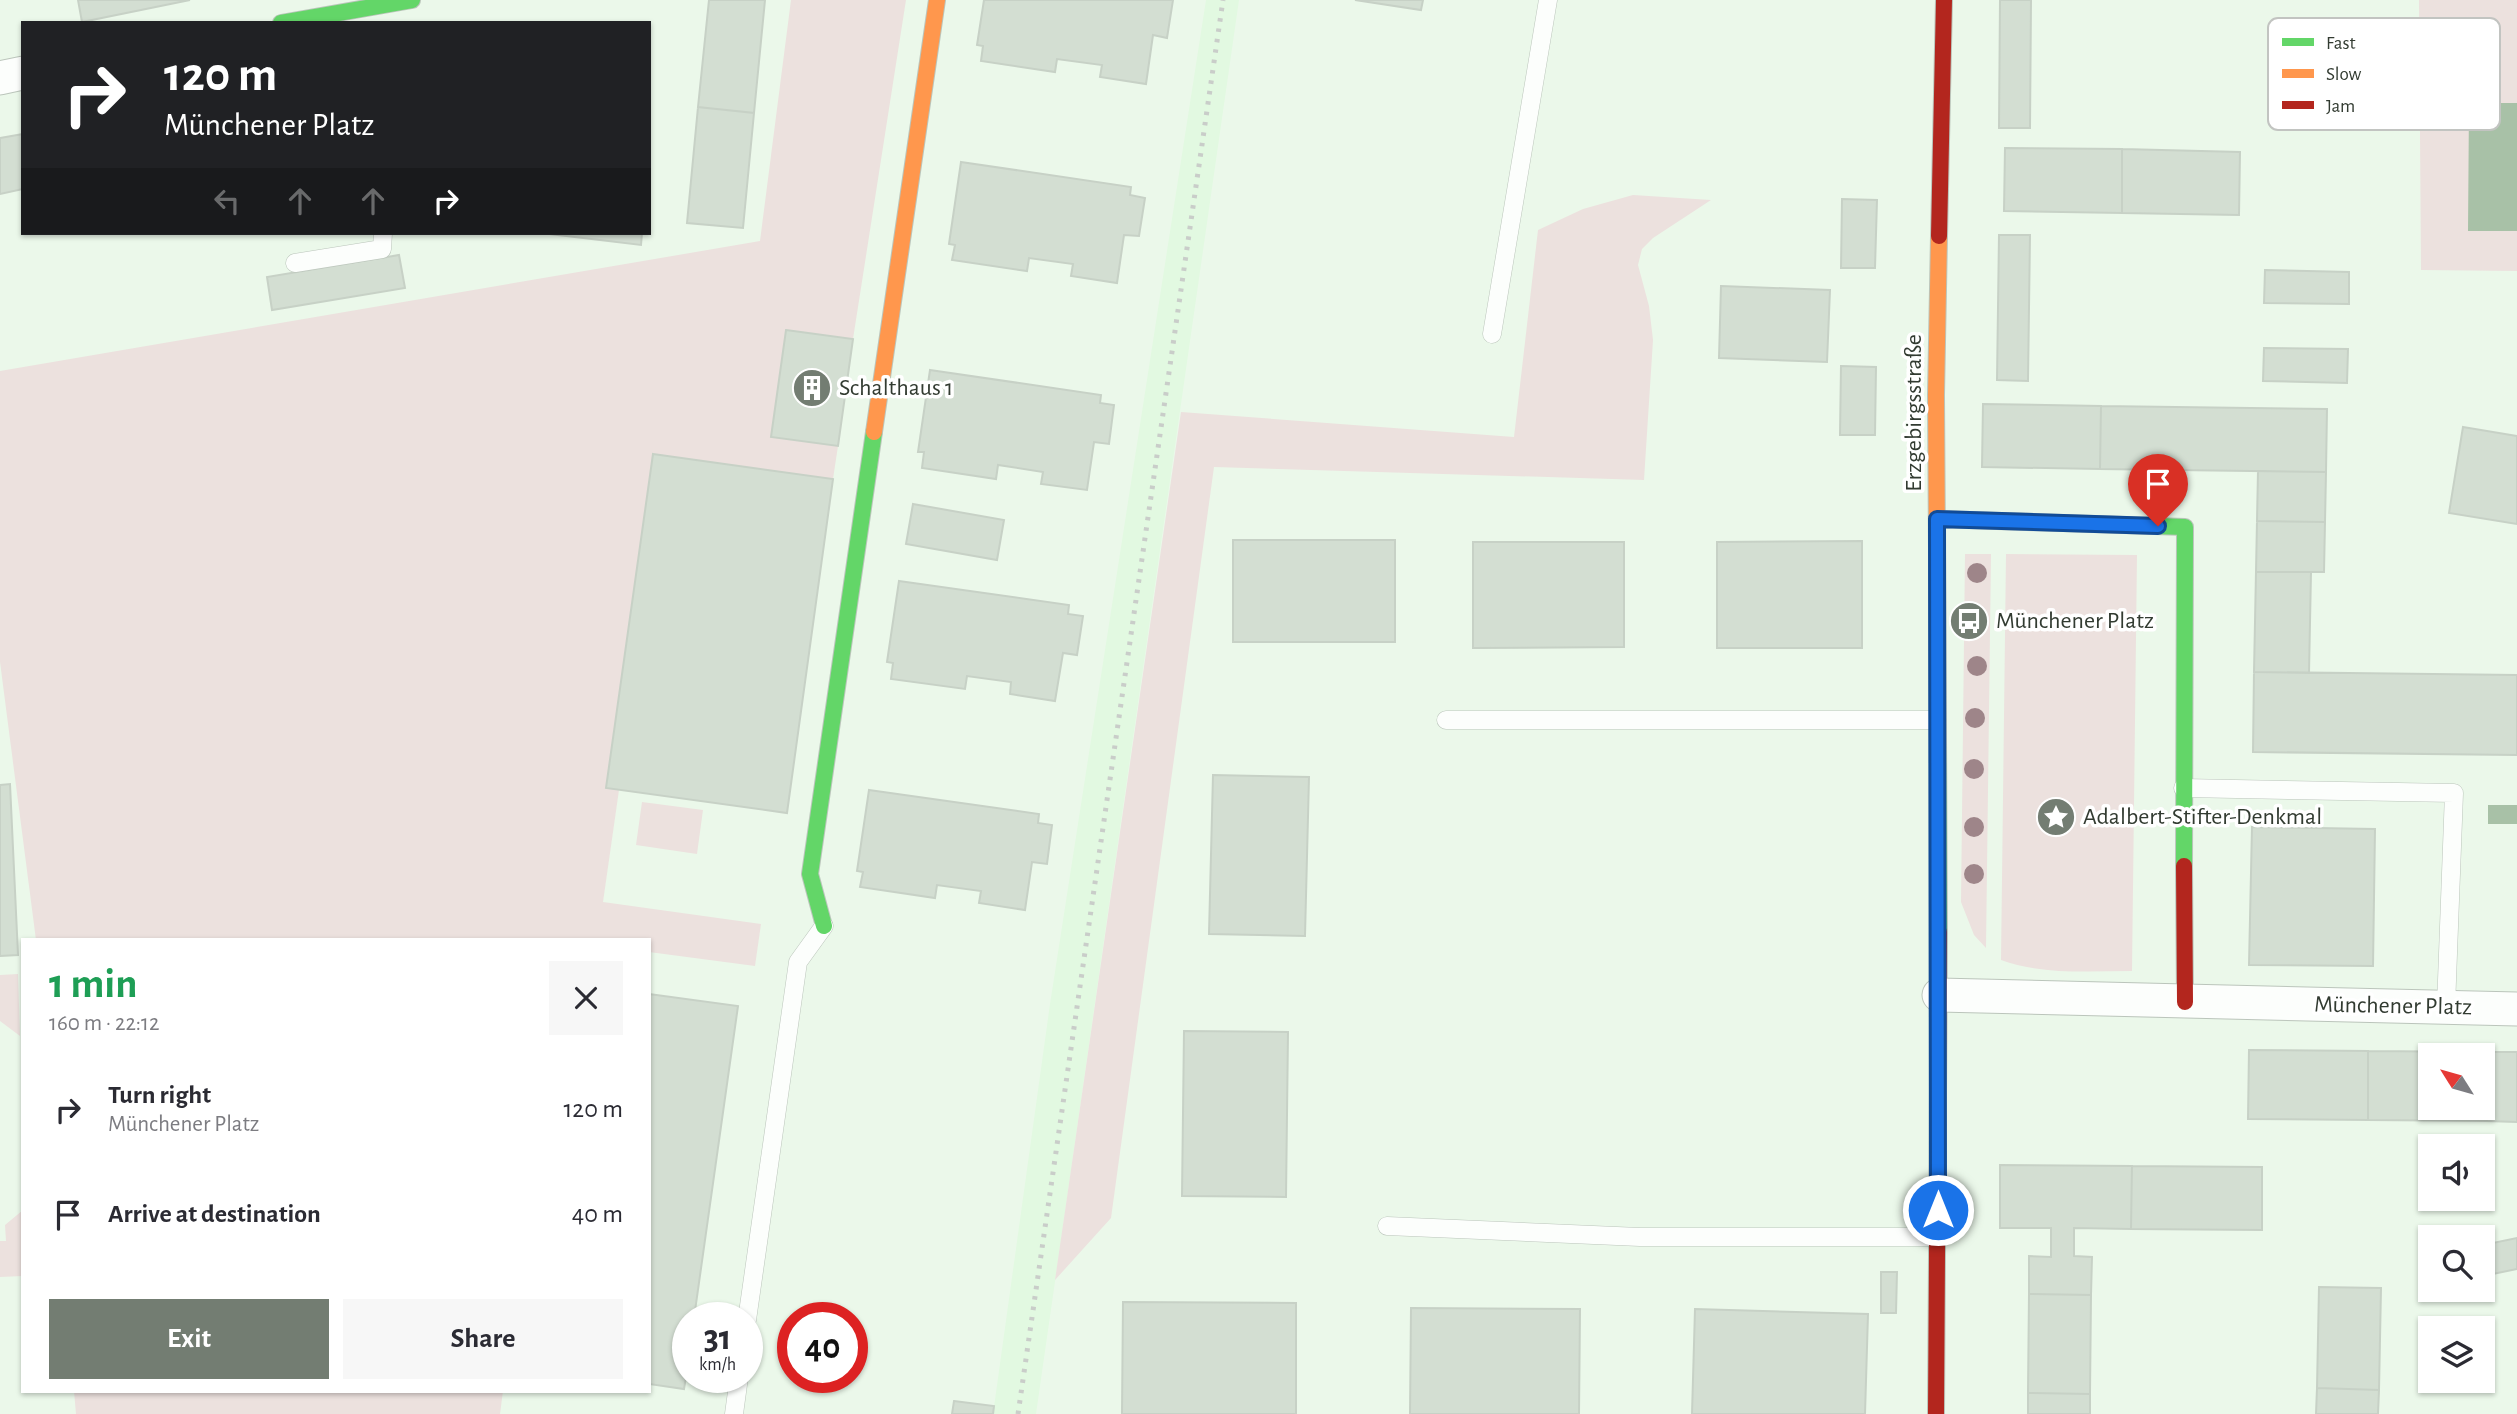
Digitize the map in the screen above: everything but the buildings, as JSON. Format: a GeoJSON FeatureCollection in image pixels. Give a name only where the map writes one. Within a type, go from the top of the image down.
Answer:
{"type":"FeatureCollection","features":[{"type":"Feature","properties":{"kind":"street"},"geometry":{"type":"LineString","coordinates":[[305,21],[387,14],[412,0]]}},
{"type":"Feature","properties":{"kind":"street"},"geometry":{"type":"LineString","coordinates":[[824,926],[810,874],[936,0]]}},
{"type":"Feature","properties":{"kind":"street","name":"Erzgebirgsstraße"},"geometry":{"type":"LineString","coordinates":[[1936,1414],[1939,995],[1936,381],[1944,0]]}},
{"type":"Feature","properties":{"kind":"street"},"geometry":{"type":"LineString","coordinates":[[0,78],[21,73]]}},
{"type":"Feature","properties":{"kind":"street"},"geometry":{"type":"LineString","coordinates":[[1937,519],[2185,527],[2185,1002]]}},
{"type":"Feature","properties":{"kind":"street","name":"Münchener Platz"},"geometry":{"type":"LineString","coordinates":[[1939,995],[2517,1009]]}},
{"type":"Feature","properties":{"kind":"lane"},"geometry":{"type":"LineString","coordinates":[[1492,334],[1548,0]]}},
{"type":"Feature","properties":{"kind":"lane"},"geometry":{"type":"LineString","coordinates":[[295,263],[382,249],[383,235]]}},
{"type":"Feature","properties":{"kind":"lane"},"geometry":{"type":"LineString","coordinates":[[1446,720],[1937,720]]}},
{"type":"Feature","properties":{"kind":"lane"},"geometry":{"type":"LineString","coordinates":[[2183,788],[2454,793],[2446,1007]]}},
{"type":"Feature","properties":{"kind":"lane"},"geometry":{"type":"LineString","coordinates":[[750,1302],[797,962],[824,926]]}},
{"type":"Feature","properties":{"kind":"lane"},"geometry":{"type":"LineString","coordinates":[[1387,1226],[1640,1237],[1938,1237]]}},
{"type":"Feature","properties":{"kind":"lane"},"geometry":{"type":"LineString","coordinates":[[734,1414],[737,1393]]}},
{"type":"Feature","properties":{"kind":"shaded area"},"geometry":{"type":"Polygon","coordinates":[[[791,0],[906,0],[853,339],[786,330],[771,437],[838,446],[833,479],[653,455],[606,788],[619,790],[603,902],[761,924],[755,966],[651,952],[651,938],[36,938],[0,662],[0,371],[760,241],[791,0]]]}},
{"type":"Feature","properties":{"kind":"shaded area"},"geometry":{"type":"Polygon","coordinates":[[[1206,0],[1239,0],[1036,1414],[993,1414],[1050,1004],[1206,0]]]}},
{"type":"Feature","properties":{"kind":"shaded area"},"geometry":{"type":"Polygon","coordinates":[[[2419,0],[2517,0],[2517,271],[2421,270],[2420,130],[2500,130],[2500,18],[2419,18],[2419,0]]]}},
{"type":"Feature","properties":{"kind":"shaded area"},"geometry":{"type":"Polygon","coordinates":[[[2500,103],[2517,103],[2517,231],[2468,231],[2469,130],[2500,130],[2500,103]]]}},
{"type":"Feature","properties":{"kind":"shaded area"},"geometry":{"type":"Polygon","coordinates":[[[1633,195],[1711,200],[1653,238],[1642,249],[1638,265],[1649,306],[1653,340],[1644,480],[1214,467],[1111,1218],[1055,1280],[1181,412],[1514,437],[1538,230],[1583,209],[1633,195]]]}},
{"type":"Feature","properties":{"kind":"shaded area"},"geometry":{"type":"Polygon","coordinates":[[[1965,554],[1991,554],[1986,948],[1974,935],[1961,902],[1965,554]]]}},
{"type":"Feature","properties":{"kind":"shaded area"},"geometry":{"type":"Polygon","coordinates":[[[2006,554],[2137,555],[2132,971],[2049,970],[2001,960],[2006,554]]]}},
{"type":"Feature","properties":{"kind":"shaded area"},"geometry":{"type":"Polygon","coordinates":[[[642,802],[703,810],[697,854],[636,845],[642,802]]]}},
{"type":"Feature","properties":{"kind":"shaded area"},"geometry":{"type":"Polygon","coordinates":[[[2488,805],[2517,805],[2517,824],[2488,824],[2488,805]]]}},
{"type":"Feature","properties":{"kind":"shaded area"},"geometry":{"type":"Polygon","coordinates":[[[18,974],[20,1036],[0,1021],[0,975],[18,974]]]}},
{"type":"Feature","properties":{"kind":"shaded area"},"geometry":{"type":"Polygon","coordinates":[[[21,1212],[21,1276],[0,1277],[0,1241],[6,1241],[5,1225],[21,1212]]]}},
{"type":"Feature","properties":{"kind":"shaded area"},"geometry":{"type":"Polygon","coordinates":[[[74,1393],[503,1393],[500,1414],[76,1414],[74,1393]]]}},
{"type":"Feature","properties":{"kind":"railway"},"geometry":{"type":"LineString","coordinates":[[1018,1414],[1223,0]]}},
{"type":"Feature","properties":{"kind":"traffic: fast"},"geometry":{"type":"LineString","coordinates":[[292,21],[412,0]]}},
{"type":"Feature","properties":{"kind":"traffic: fast"},"geometry":{"type":"LineString","coordinates":[[824,926],[810,874],[874,432]]}},
{"type":"Feature","properties":{"kind":"traffic: fast"},"geometry":{"type":"LineString","coordinates":[[1937,519],[2185,527],[2184,866]]}},
{"type":"Feature","properties":{"kind":"traffic: fast"},"geometry":{"type":"LineString","coordinates":[[1937,549],[1939,932]]}},
{"type":"Feature","properties":{"kind":"traffic: slow"},"geometry":{"type":"LineString","coordinates":[[874,432],[937,0]]}},
{"type":"Feature","properties":{"kind":"traffic: slow"},"geometry":{"type":"LineString","coordinates":[[1937,549],[1939,236]]}},
{"type":"Feature","properties":{"kind":"traffic: jam"},"geometry":{"type":"LineString","coordinates":[[1939,236],[1944,0]]}},
{"type":"Feature","properties":{"kind":"traffic: jam"},"geometry":{"type":"LineString","coordinates":[[2184,866],[2185,1002]]}},
{"type":"Feature","properties":{"kind":"traffic: jam"},"geometry":{"type":"LineString","coordinates":[[1936,1414],[1939,932]]}},
{"type":"Feature","properties":{"kind":"place","name":"Schalthaus 1"},"geometry":{"type":"Point","coordinates":[812,388]}},
{"type":"Feature","properties":{"kind":"place","name":"Münchener Platz"},"geometry":{"type":"Point","coordinates":[1969,621]}},
{"type":"Feature","properties":{"kind":"place","name":"Adalbert-Stifter-Denkmal"},"geometry":{"type":"Point","coordinates":[2056,817]}},
{"type":"Feature","properties":{"kind":"route"},"geometry":{"type":"LineString","coordinates":[[1938,1210],[1937,519],[2158,526]]}}]}
